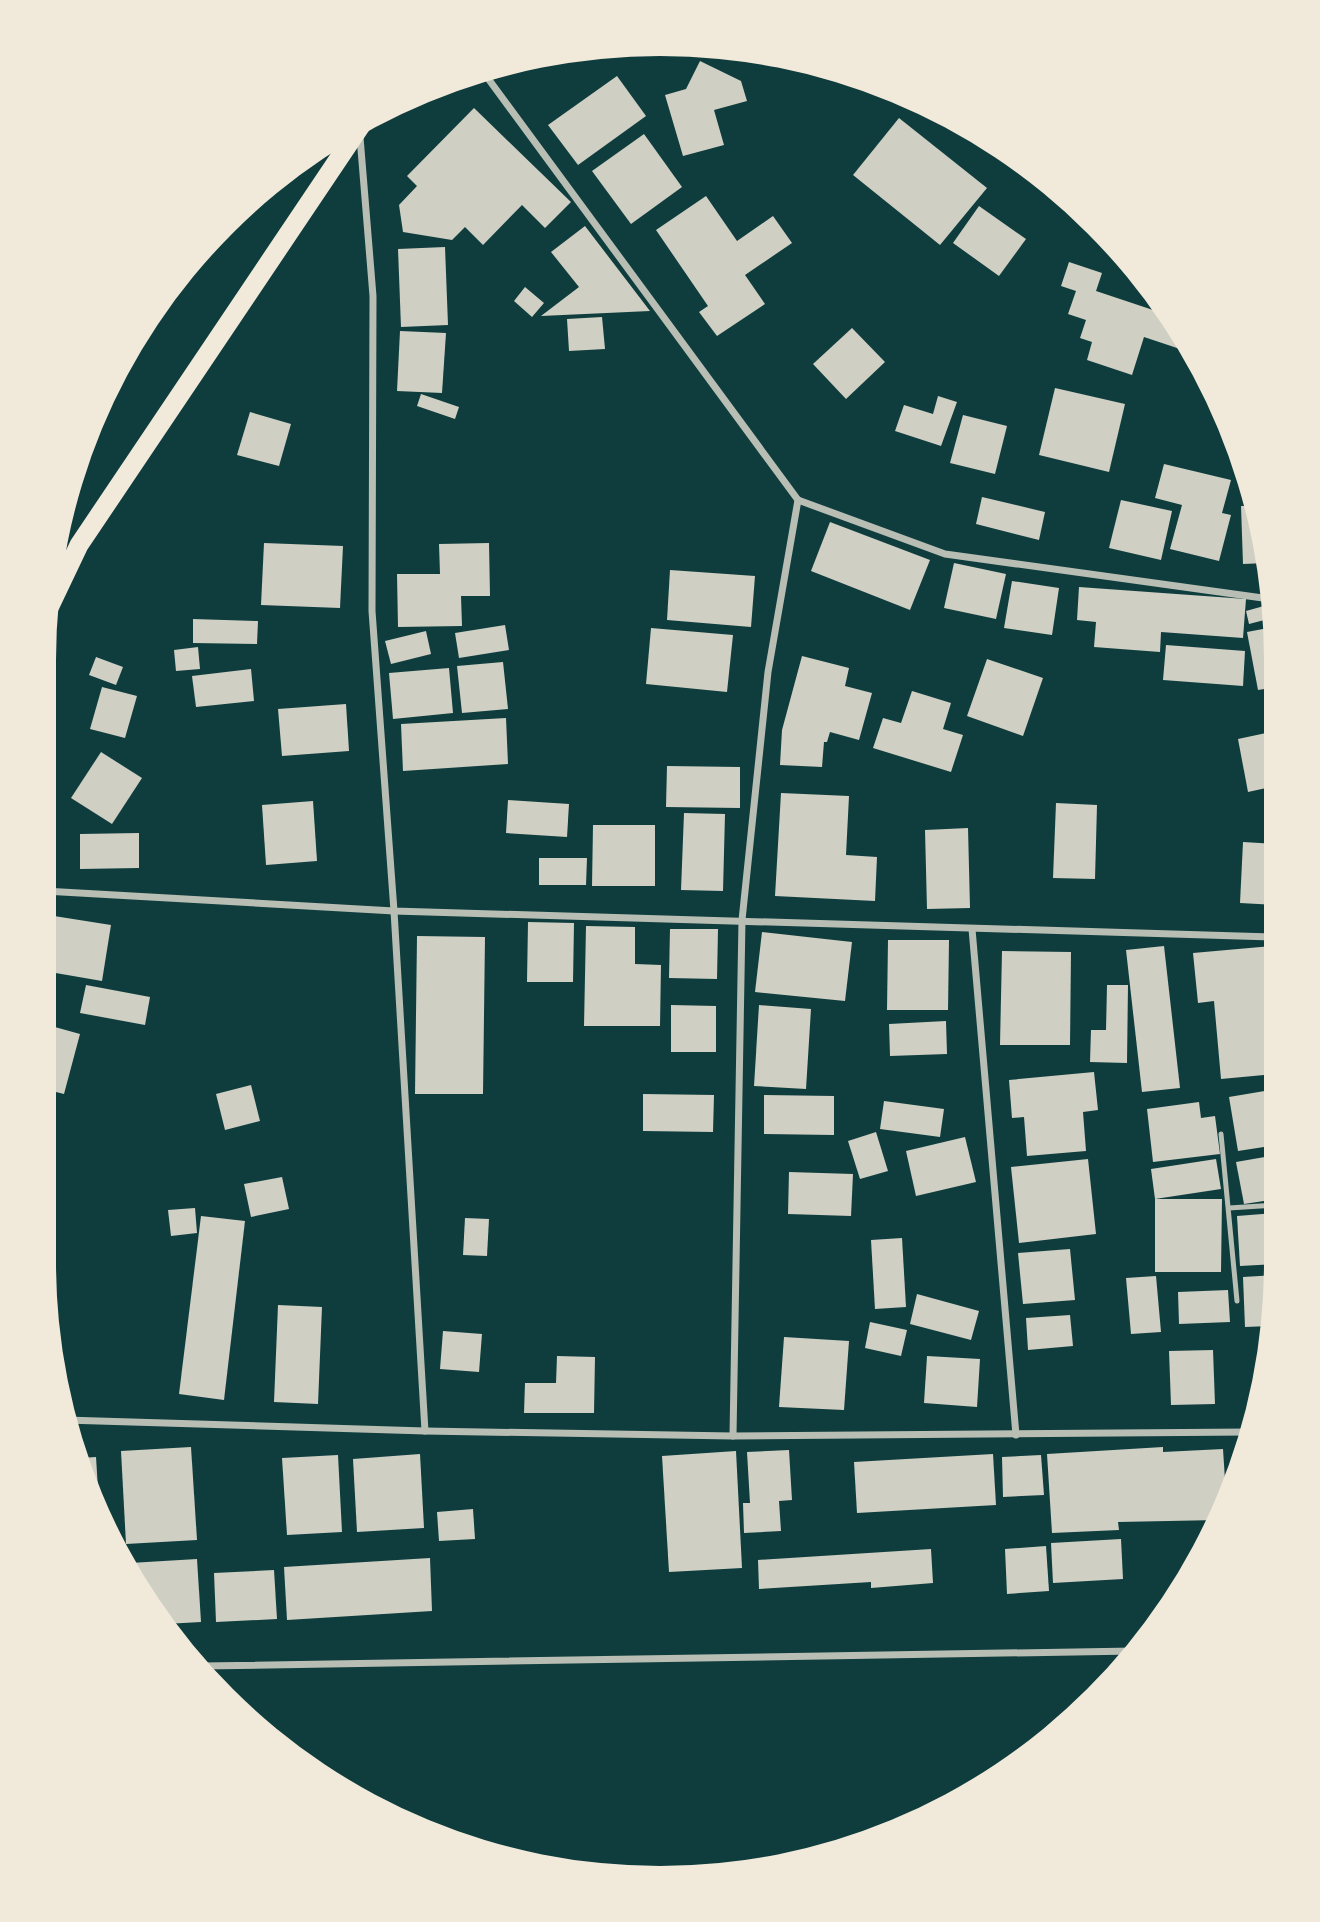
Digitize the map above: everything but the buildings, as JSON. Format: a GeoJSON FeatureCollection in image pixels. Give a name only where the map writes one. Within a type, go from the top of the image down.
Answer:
{"type":"FeatureCollection","features":[{"type":"Feature","properties":{"kind":"highway"},"geometry":{"type":"LineString","coordinates":[[61,583],[79,545],[352,141]]}},
{"type":"Feature","properties":{"kind":"street"},"geometry":{"type":"LineString","coordinates":[[490,81],[798,500],[945,554],[1261,598]]}},
{"type":"Feature","properties":{"kind":"street"},"geometry":{"type":"LineString","coordinates":[[362,135],[373,296],[372,611],[394,911],[425,1431]]}},
{"type":"Feature","properties":{"kind":"street"},"geometry":{"type":"LineString","coordinates":[[733,1436],[742,920],[768,671],[798,500]]}},
{"type":"Feature","properties":{"kind":"street"},"geometry":{"type":"LineString","coordinates":[[56,892],[394,911],[1264,937]]}},
{"type":"Feature","properties":{"kind":"street"},"geometry":{"type":"LineString","coordinates":[[972,929],[1016,1435]]}},
{"type":"Feature","properties":{"kind":"street"},"geometry":{"type":"LineString","coordinates":[[78,1420],[425,1431],[733,1436],[1239,1432]]}},
{"type":"Feature","properties":{"kind":"street"},"geometry":{"type":"LineString","coordinates":[[211,1666],[1121,1651]]}},
{"type":"Feature","properties":{"kind":"lane"},"geometry":{"type":"LineString","coordinates":[[1221,1134],[1237,1301]]}},
{"type":"Feature","properties":{"kind":"lane"},"geometry":{"type":"LineString","coordinates":[[1229,1208],[1264,1206]]}}]}
